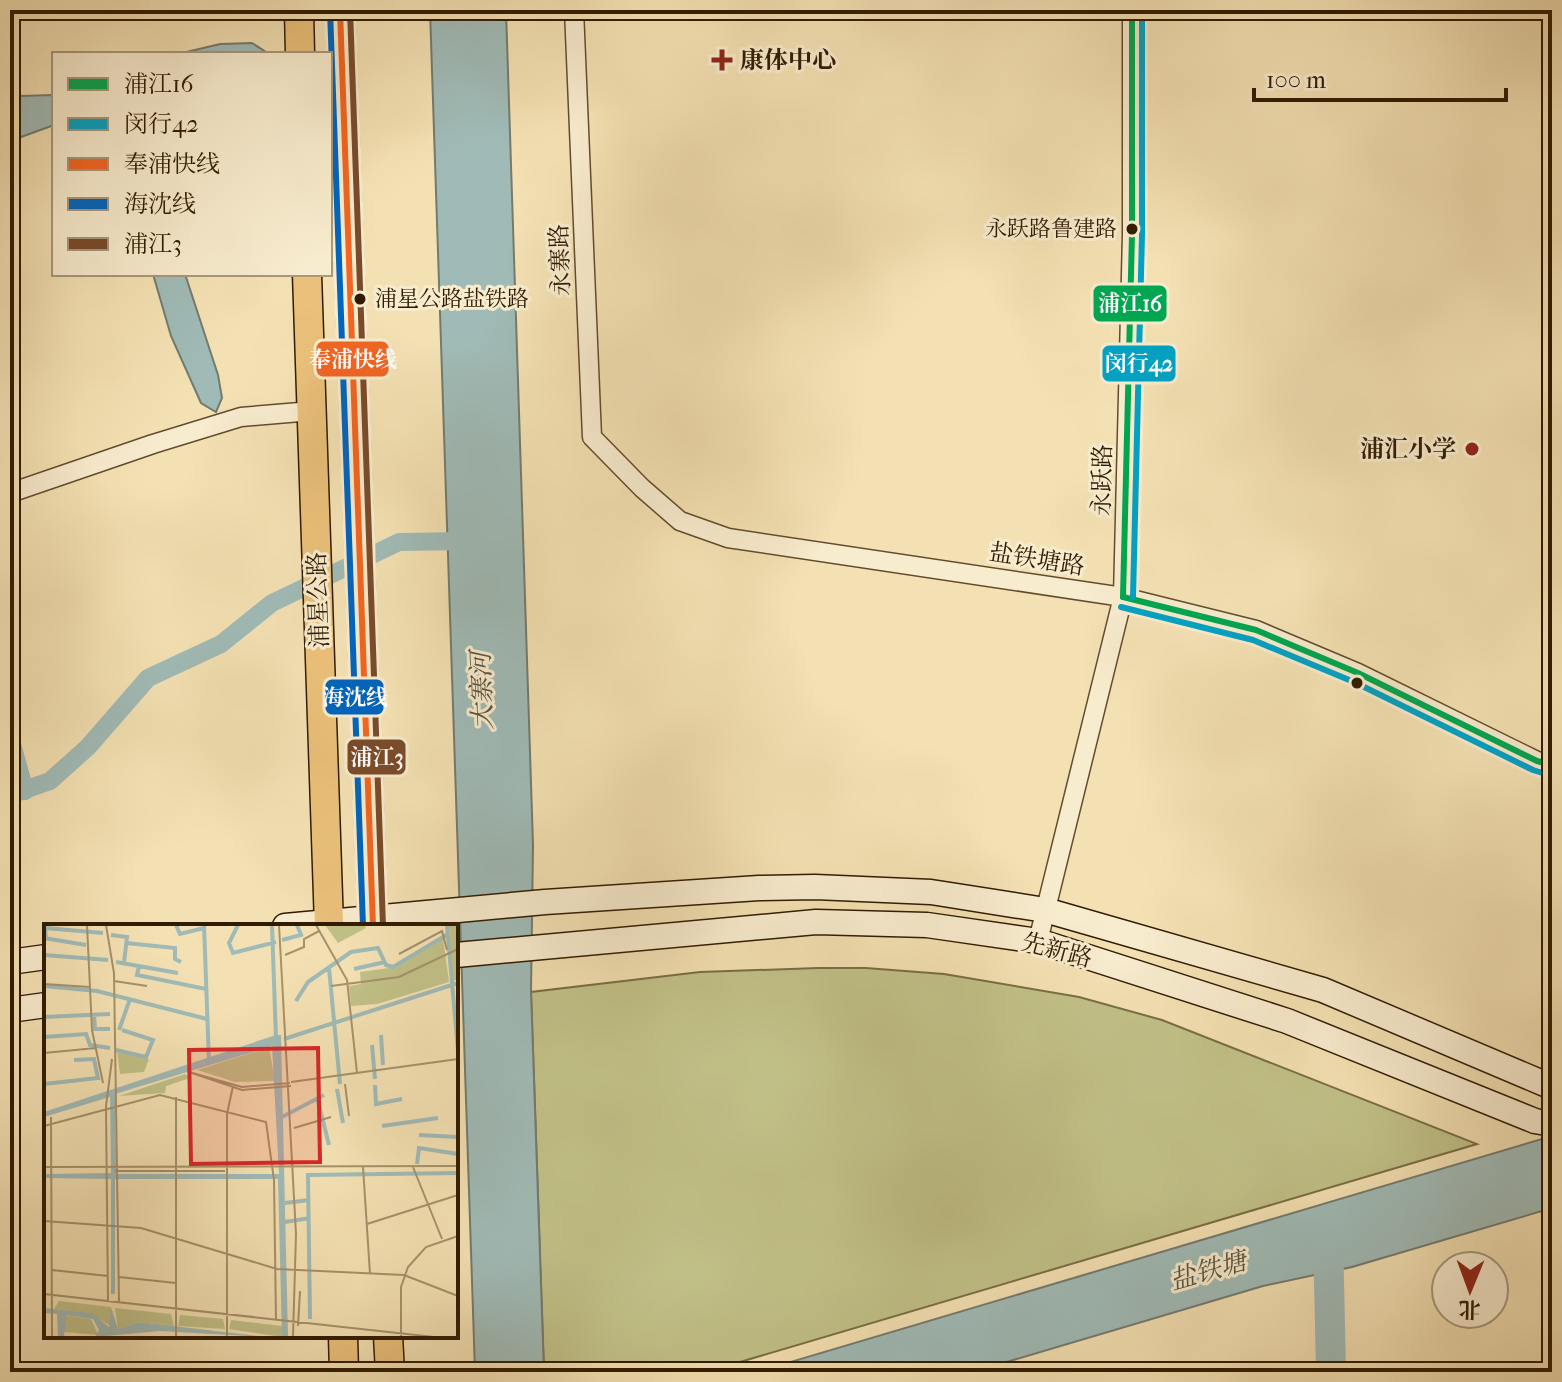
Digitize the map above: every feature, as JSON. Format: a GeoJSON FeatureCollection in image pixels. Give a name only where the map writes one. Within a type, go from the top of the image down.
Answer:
{"type":"FeatureCollection","features":[{"type":"Feature","properties":{"kind":"main road"},"geometry":{"type":"LineString","coordinates":[[299,10],[300,52]]}},
{"type":"Feature","properties":{"kind":"main road","name":"浦星公路"},"geometry":{"type":"LineString","coordinates":[[340,10],[353,295],[373,921]]}},
{"type":"Feature","properties":{"kind":"main road","name":"浦星公路"},"geometry":{"type":"LineString","coordinates":[[307,276],[329,923]]}},
{"type":"Feature","properties":{"kind":"main road"},"geometry":{"type":"LineString","coordinates":[[343,1338],[344,1372]]}},
{"type":"Feature","properties":{"kind":"main road"},"geometry":{"type":"LineString","coordinates":[[388,1338],[390,1372]]}},
{"type":"Feature","properties":{"kind":"street","name":"永寨路"},"geometry":{"type":"LineString","coordinates":[[574,10],[592,437],[642,488]]}},
{"type":"Feature","properties":{"kind":"street","name":"永跃路"},"geometry":{"type":"LineString","coordinates":[[1038,941],[1123,597],[1131,262],[1132,10]]}},
{"type":"Feature","properties":{"kind":"street"},"geometry":{"type":"LineString","coordinates":[[10,493],[241,417],[312,411]]}},
{"type":"Feature","properties":{"kind":"street","name":"盐铁塘路"},"geometry":{"type":"LineString","coordinates":[[642,488],[680,521],[728,538],[1123,597],[1256,630],[1358,673],[1537,761],[1552,765]]}},
{"type":"Feature","properties":{"kind":"street","name":"先新路"},"geometry":{"type":"LineString","coordinates":[[329,923],[545,902],[815,887],[931,892],[1045,910],[1323,990],[1552,1087]]}},
{"type":"Feature","properties":{"kind":"street","name":"先新路"},"geometry":{"type":"LineString","coordinates":[[458,955],[816,922],[927,925],[1038,941],[1287,1021],[1535,1121],[1552,1124]]}},
{"type":"Feature","properties":{"kind":"street"},"geometry":{"type":"LineString","coordinates":[[10,962],[44,957]]}},
{"type":"Feature","properties":{"kind":"street"},"geometry":{"type":"LineString","coordinates":[[10,1010],[44,1005]]}},
{"type":"Feature","properties":{"kind":"green space"},"geometry":{"type":"Polygon","coordinates":[[[818,968],[944,974],[1079,997],[1162,1020],[1477,1144],[706,1372],[544,1372],[531,992],[700,972],[818,968]]]}},
{"type":"Feature","properties":{"kind":"water"},"geometry":{"type":"Polygon","coordinates":[[[430,10],[506,10],[533,845],[531,992],[544,1372],[475,1372],[430,10]]]}},
{"type":"Feature","properties":{"kind":"water"},"geometry":{"type":"Polygon","coordinates":[[[252,43],[266,52],[186,52],[220,44],[252,43]]]}},
{"type":"Feature","properties":{"kind":"water"},"geometry":{"type":"Polygon","coordinates":[[[52,95],[52,126],[10,141],[10,99],[52,95]]]}},
{"type":"Feature","properties":{"kind":"water"},"geometry":{"type":"Polygon","coordinates":[[[154,276],[186,276],[218,375],[222,398],[216,412],[201,403],[171,336],[154,276]]]}},
{"type":"Feature","properties":{"kind":"water","name":"盐铁塘"},"geometry":{"type":"Polygon","coordinates":[[[1552,1136],[1552,1208],[1352,1267],[1263,1286],[973,1372],[757,1372],[1552,1136]]]}},
{"type":"Feature","properties":{"kind":"waterway"},"geometry":{"type":"LineString","coordinates":[[10,795],[50,781],[88,747],[148,678],[221,644],[272,603],[399,542],[469,541]]}},
{"type":"Feature","properties":{"kind":"waterway"},"geometry":{"type":"LineString","coordinates":[[10,737],[25,791]]}},
{"type":"Feature","properties":{"kind":"waterway","name":"大寨河"},"geometry":{"type":"LineString","coordinates":[[1328,1235],[1331,1372]]}},
{"type":"Feature","properties":{"kind":"transit line","name":"海沈线"},"geometry":{"type":"LineString","coordinates":[[330,10],[332,52]]}},
{"type":"Feature","properties":{"kind":"transit line","name":"奉浦快线"},"geometry":{"type":"LineString","coordinates":[[340,10],[373,924]]}},
{"type":"Feature","properties":{"kind":"transit line","name":"浦江3"},"geometry":{"type":"LineString","coordinates":[[350,10],[383,924]]}},
{"type":"Feature","properties":{"kind":"transit line","name":"浦江16"},"geometry":{"type":"LineString","coordinates":[[1123,597],[1132,234],[1132,10]]}},
{"type":"Feature","properties":{"kind":"transit line","name":"闵行42"},"geometry":{"type":"LineString","coordinates":[[1133,597],[1142,234],[1142,10]]}},
{"type":"Feature","properties":{"kind":"transit line","name":"海沈线"},"geometry":{"type":"LineString","coordinates":[[332,66],[363,924]]}},
{"type":"Feature","properties":{"kind":"transit line","name":"浦江16"},"geometry":{"type":"LineString","coordinates":[[1123,597],[1256,630],[1358,673],[1537,761],[1552,765]]}},
{"type":"Feature","properties":{"kind":"transit line","name":"闵行42"},"geometry":{"type":"LineString","coordinates":[[1121,607],[1253,640],[1354,682],[1549,775]]}},
{"type":"Feature","properties":{"kind":"place","name":"康体中心"},"geometry":{"type":"Point","coordinates":[722,60]}},
{"type":"Feature","properties":{"kind":"place","name":"永跃路鲁建路"},"geometry":{"type":"Point","coordinates":[1132,229]}},
{"type":"Feature","properties":{"kind":"place","name":"浦星公路盐铁路"},"geometry":{"type":"Point","coordinates":[360,299]}},
{"type":"Feature","properties":{"kind":"place","name":"浦汇小学"},"geometry":{"type":"Point","coordinates":[1472,449]}}]}
